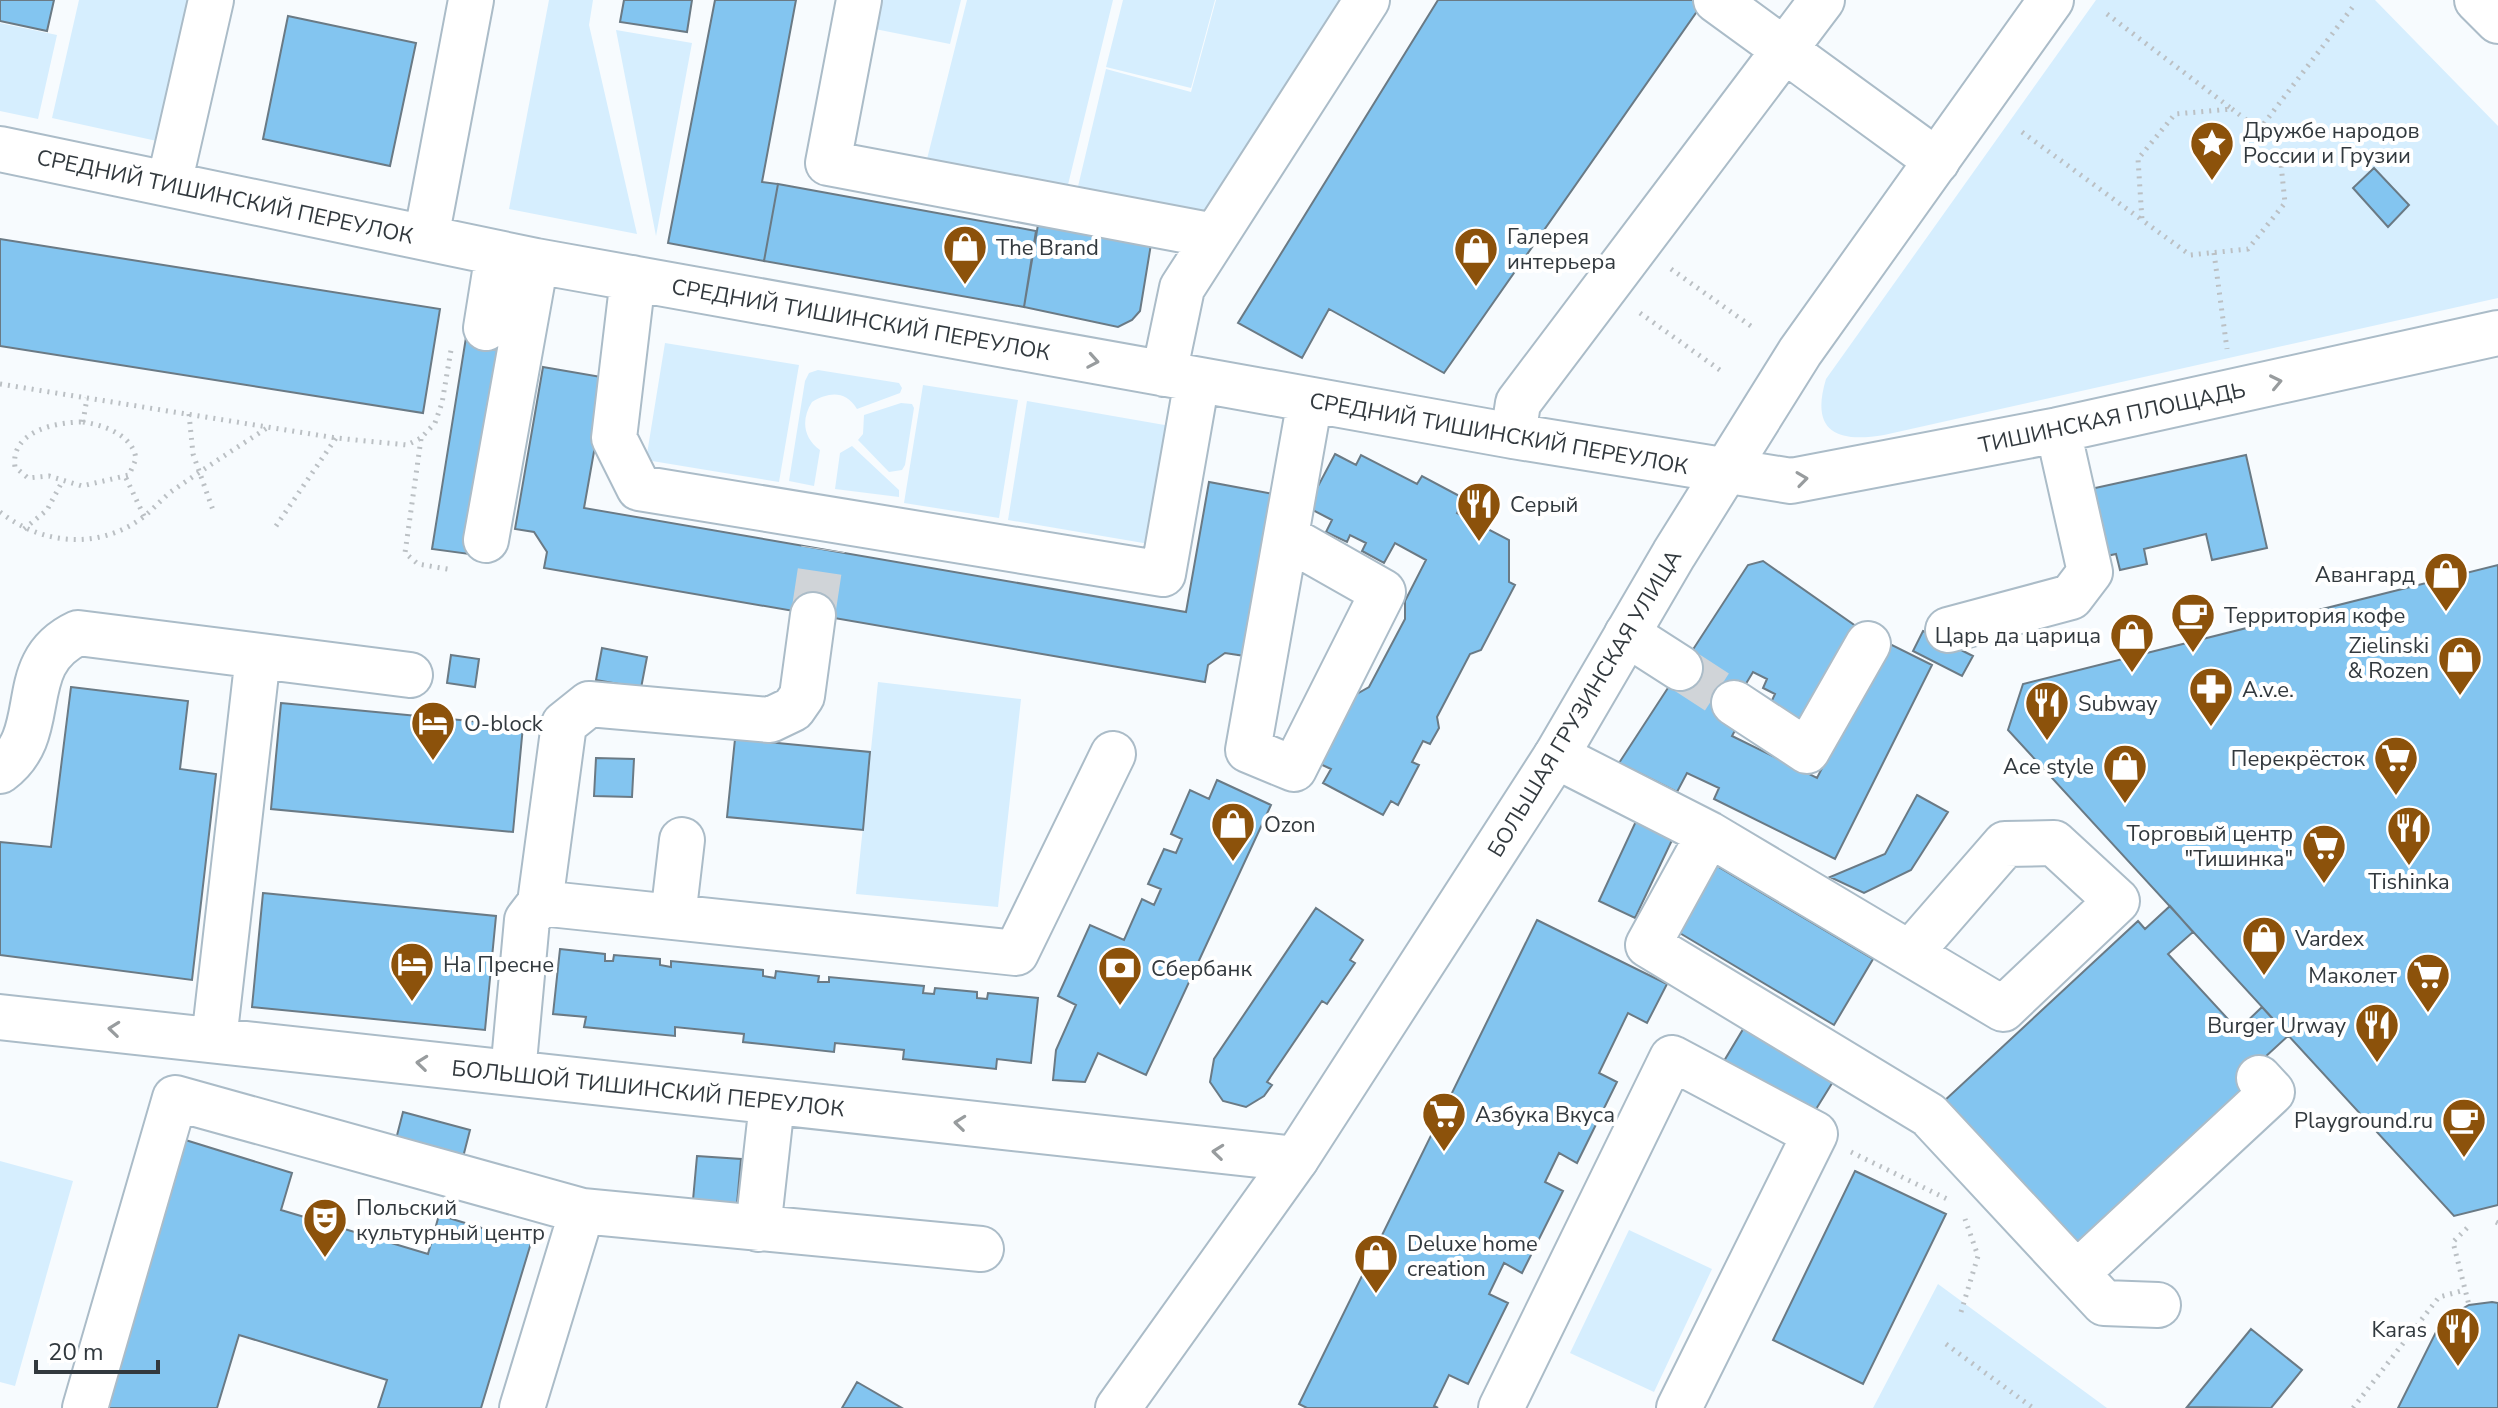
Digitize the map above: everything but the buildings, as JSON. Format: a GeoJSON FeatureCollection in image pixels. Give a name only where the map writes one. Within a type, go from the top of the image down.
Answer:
{"type":"FeatureCollection","features":[{"type":"Feature","properties":{"kind":"street"},"geometry":{"type":"LineString","coordinates":[[169,184],[211,0]]}},
{"type":"Feature","properties":{"kind":"street"},"geometry":{"type":"LineString","coordinates":[[426,238],[471,0]]}},
{"type":"Feature","properties":{"kind":"street"},"geometry":{"type":"LineString","coordinates":[[859,0],[828,163],[1215,236]]}},
{"type":"Feature","properties":{"kind":"street"},"geometry":{"type":"LineString","coordinates":[[633,278],[614,438],[639,488],[825,534],[1163,574],[1181,377],[1182,288],[1367,0]]}},
{"type":"Feature","properties":{"kind":"street"},"geometry":{"type":"LineString","coordinates":[[1716,0],[1937,161]]}},
{"type":"Feature","properties":{"kind":"street"},"geometry":{"type":"LineString","coordinates":[[1513,436],[1518,403],[1822,0]]}},
{"type":"Feature","properties":{"kind":"street","name":"БОЛЬШАЯ ГРУЗИНСКАЯ УЛИЦА"},"geometry":{"type":"LineString","coordinates":[[1118,1408],[1296,1159],[1556,756],[1800,352],[2051,0]]}},
{"type":"Feature","properties":{"kind":"street"},"geometry":{"type":"LineString","coordinates":[[2477,0],[2498,21]]}},
{"type":"Feature","properties":{"kind":"street","name":"СРЕДНИЙ ТИШИНСКИЙ ПЕРЕУЛОК"},"geometry":{"type":"LineString","coordinates":[[0,149],[517,257],[1725,472]]}},
{"type":"Feature","properties":{"kind":"street"},"geometry":{"type":"LineString","coordinates":[[486,328],[517,257]]}},
{"type":"Feature","properties":{"kind":"street"},"geometry":{"type":"LineString","coordinates":[[486,540],[517,257]]}},
{"type":"Feature","properties":{"kind":"street","name":"ТИШИНСКАЯ ПЛОЩАДЬ"},"geometry":{"type":"LineString","coordinates":[[1725,472],[1791,481],[2058,430],[2498,333]]}},
{"type":"Feature","properties":{"kind":"street"},"geometry":{"type":"LineString","coordinates":[[1286,537],[1383,592],[1294,769],[1248,750],[1310,400]]}},
{"type":"Feature","properties":{"kind":"street"},"geometry":{"type":"LineString","coordinates":[[1948,630],[2071,597],[2090,572],[2058,430]]}},
{"type":"Feature","properties":{"kind":"street"},"geometry":{"type":"LineString","coordinates":[[513,1073],[527,920],[540,903],[564,724],[589,704],[692,724],[770,720],[793,709],[802,696],[813,615]]}},
{"type":"Feature","properties":{"kind":"street"},"geometry":{"type":"LineString","coordinates":[[0,771],[23,745],[30,726],[42,662],[51,650],[78,633],[410,675]]}},
{"type":"Feature","properties":{"kind":"street"},"geometry":{"type":"LineString","coordinates":[[1627,634],[1680,668]]}},
{"type":"Feature","properties":{"kind":"street"},"geometry":{"type":"LineString","coordinates":[[1734,703],[1807,751],[1868,644]]}},
{"type":"Feature","properties":{"kind":"street"},"geometry":{"type":"LineString","coordinates":[[214,1040],[258,656]]}},
{"type":"Feature","properties":{"kind":"street"},"geometry":{"type":"LineString","coordinates":[[540,903],[1016,953],[1113,754]]}},
{"type":"Feature","properties":{"kind":"street"},"geometry":{"type":"LineString","coordinates":[[1556,756],[1709,834],[1911,952]]}},
{"type":"Feature","properties":{"kind":"street"},"geometry":{"type":"LineString","coordinates":[[1709,834],[1648,945],[1929,1115],[2104,1303],[2158,1305]]}},
{"type":"Feature","properties":{"kind":"street"},"geometry":{"type":"LineString","coordinates":[[673,917],[682,840]]}},
{"type":"Feature","properties":{"kind":"street","name":"БОЛЬШОЙ ТИШИНСКИЙ ПЕРЕУЛОК"},"geometry":{"type":"LineString","coordinates":[[0,1017],[1296,1159]]}},
{"type":"Feature","properties":{"kind":"street"},"geometry":{"type":"LineString","coordinates":[[1501,1408],[1672,1058],[1815,1134],[1679,1408]]}},
{"type":"Feature","properties":{"kind":"street"},"geometry":{"type":"LineString","coordinates":[[2077,1273],[2272,1092],[2259,1078]]}},
{"type":"Feature","properties":{"kind":"street"},"geometry":{"type":"LineString","coordinates":[[85,1408],[175,1098],[582,1211],[981,1249]]}},
{"type":"Feature","properties":{"kind":"street"},"geometry":{"type":"LineString","coordinates":[[758,1229],[772,1103]]}},
{"type":"Feature","properties":{"kind":"street"},"geometry":{"type":"LineString","coordinates":[[522,1408],[582,1211]]}},
{"type":"Feature","properties":{"kind":"path"},"geometry":{"type":"LineString","coordinates":[[2259,130],[2355,4]]}},
{"type":"Feature","properties":{"kind":"path"},"geometry":{"type":"LineString","coordinates":[[2022,132],[2190,255],[2248,249],[2285,203],[2279,145],[2107,14]]}},
{"type":"Feature","properties":{"kind":"path"},"geometry":{"type":"LineString","coordinates":[[2142,220],[2138,159],[2175,114],[2232,109]]}},
{"type":"Feature","properties":{"kind":"path"},"geometry":{"type":"LineString","coordinates":[[1637,245],[1755,329]]}},
{"type":"Feature","properties":{"kind":"path"},"geometry":{"type":"LineString","coordinates":[[2214,253],[2227,349]]}},
{"type":"Feature","properties":{"kind":"path"},"geometry":{"type":"LineString","coordinates":[[1605,288],[1724,373]]}},
{"type":"Feature","properties":{"kind":"path"},"geometry":{"type":"LineString","coordinates":[[0,384],[336,438],[407,445],[421,438],[435,423],[444,392]]}},
{"type":"Feature","properties":{"kind":"path"},"geometry":{"type":"LineString","coordinates":[[83,422],[87,398]]}},
{"type":"Feature","properties":{"kind":"path"},"geometry":{"type":"LineString","coordinates":[[189,414],[198,473],[214,513]]}},
{"type":"Feature","properties":{"kind":"path"},"geometry":{"type":"LineString","coordinates":[[83,422],[103,426],[131,444],[136,459],[126,478],[82,486],[49,476],[22,476],[15,467],[13,455],[17,445],[43,428],[83,422]]}},
{"type":"Feature","properties":{"kind":"path"},"geometry":{"type":"LineString","coordinates":[[0,512],[24,529],[72,540],[95,539],[121,530],[144,517],[198,473],[268,427]]}},
{"type":"Feature","properties":{"kind":"path"},"geometry":{"type":"LineString","coordinates":[[276,526],[336,438]]}},
{"type":"Feature","properties":{"kind":"path"},"geometry":{"type":"LineString","coordinates":[[421,438],[405,553],[418,564],[453,570]]}},
{"type":"Feature","properties":{"kind":"path"},"geometry":{"type":"LineString","coordinates":[[126,478],[144,517]]}},
{"type":"Feature","properties":{"kind":"path"},"geometry":{"type":"LineString","coordinates":[[24,529],[47,510],[62,482]]}},
{"type":"Feature","properties":{"kind":"path"},"geometry":{"type":"LineString","coordinates":[[1815,1134],[1961,1206],[1978,1256],[1961,1312]]}},
{"type":"Feature","properties":{"kind":"path"},"geometry":{"type":"LineString","coordinates":[[2467,1228],[2453,1242],[2469,1305]]}},
{"type":"Feature","properties":{"kind":"path"},"geometry":{"type":"LineString","coordinates":[[2353,1408],[2439,1297],[2465,1290]]}},
{"type":"Feature","properties":{"kind":"path"},"geometry":{"type":"LineString","coordinates":[[1946,1344],[2033,1408]]}},
{"type":"Feature","properties":{"kind":"shaded area"},"geometry":{"type":"Polygon","coordinates":[[[79,0],[193,0],[166,143],[52,118],[79,0]]]}},
{"type":"Feature","properties":{"kind":"shaded area"},"geometry":{"type":"Polygon","coordinates":[[[549,0],[593,0],[589,25],[637,234],[509,209],[549,0]]]}},
{"type":"Feature","properties":{"kind":"shaded area"},"geometry":{"type":"Polygon","coordinates":[[[865,0],[961,0],[950,44],[860,26],[865,0]]]}},
{"type":"Feature","properties":{"kind":"shaded area"},"geometry":{"type":"Polygon","coordinates":[[[967,0],[1113,0],[1065,197],[926,163],[967,0]]]}},
{"type":"Feature","properties":{"kind":"shaded area"},"geometry":{"type":"Polygon","coordinates":[[[1123,0],[1215,0],[1191,88],[1106,67],[1123,0]]]}},
{"type":"Feature","properties":{"kind":"shaded area"},"geometry":{"type":"Polygon","coordinates":[[[1216,0],[1360,0],[1214,215],[1075,199],[1106,69],[1191,92],[1216,0]]]}},
{"type":"Feature","properties":{"kind":"shaded area"},"geometry":{"type":"Polygon","coordinates":[[[2096,0],[2375,0],[2498,126],[2498,298],[1884,435],[1853,437],[1831,430],[1822,411],[1826,379],[2096,0]]]}},
{"type":"Feature","properties":{"kind":"shaded area"},"geometry":{"type":"Polygon","coordinates":[[[0,23],[57,35],[38,119],[0,111],[0,23]]]}},
{"type":"Feature","properties":{"kind":"shaded area"},"geometry":{"type":"Polygon","coordinates":[[[616,30],[692,43],[656,236],[616,30]]]}},
{"type":"Feature","properties":{"kind":"shaded area"},"geometry":{"type":"Polygon","coordinates":[[[665,343],[799,365],[779,482],[646,460],[665,343]]]}},
{"type":"Feature","properties":{"kind":"shaded area"},"geometry":{"type":"Polygon","coordinates":[[[818,370],[899,383],[902,388],[900,393],[857,409],[847,398],[836,395],[812,402],[805,421],[810,440],[820,450],[814,486],[789,481],[805,381],[809,373],[818,370]]]}},
{"type":"Feature","properties":{"kind":"shaded area"},"geometry":{"type":"Polygon","coordinates":[[[923,385],[1018,400],[999,518],[904,503],[923,385]]]}},
{"type":"Feature","properties":{"kind":"shaded area"},"geometry":{"type":"Polygon","coordinates":[[[1027,401],[1176,427],[1155,545],[1008,520],[1027,401]]]}},
{"type":"Feature","properties":{"kind":"shaded area"},"geometry":{"type":"Polygon","coordinates":[[[901,403],[912,404],[914,408],[905,465],[902,470],[889,472],[858,440],[863,434],[864,415],[901,403]]]}},
{"type":"Feature","properties":{"kind":"shaded area"},"geometry":{"type":"Polygon","coordinates":[[[852,446],[899,490],[899,497],[835,489],[840,453],[852,446]]]}},
{"type":"Feature","properties":{"kind":"shaded area"},"geometry":{"type":"Polygon","coordinates":[[[878,682],[1021,699],[998,907],[856,894],[878,682]]]}},
{"type":"Feature","properties":{"kind":"shaded area"},"geometry":{"type":"Polygon","coordinates":[[[0,1161],[73,1181],[15,1386],[0,1382],[0,1161]]]}},
{"type":"Feature","properties":{"kind":"shaded area"},"geometry":{"type":"Polygon","coordinates":[[[1629,1230],[1712,1269],[1654,1392],[1570,1353],[1629,1230]]]}},
{"type":"Feature","properties":{"kind":"shaded area"},"geometry":{"type":"Polygon","coordinates":[[[1938,1284],[2107,1408],[1873,1408],[1938,1284]]]}},
{"type":"Feature","properties":{"kind":"tunnel"},"geometry":{"type":"LineString","coordinates":[[813,615],[823,549]]}},
{"type":"Feature","properties":{"kind":"tunnel"},"geometry":{"type":"LineString","coordinates":[[1680,668],[1734,703]]}},
{"type":"Feature","properties":{"kind":"place","name":"Дружбе народов России и Грузии"},"geometry":{"type":"Point","coordinates":[2212,182]}},
{"type":"Feature","properties":{"kind":"place","name":"The Brand"},"geometry":{"type":"Point","coordinates":[965,286]}},
{"type":"Feature","properties":{"kind":"place","name":"Галерея интерьера"},"geometry":{"type":"Point","coordinates":[1476,288]}},
{"type":"Feature","properties":{"kind":"place","name":"Серый"},"geometry":{"type":"Point","coordinates":[1479,543]}},
{"type":"Feature","properties":{"kind":"place","name":"Авангард"},"geometry":{"type":"Point","coordinates":[2446,613]}},
{"type":"Feature","properties":{"kind":"place","name":"Территория кофе"},"geometry":{"type":"Point","coordinates":[2193,654]}},
{"type":"Feature","properties":{"kind":"place","name":"Царь да царица"},"geometry":{"type":"Point","coordinates":[2132,674]}},
{"type":"Feature","properties":{"kind":"place","name":"Zielinski & Rozen"},"geometry":{"type":"Point","coordinates":[2460,697]}},
{"type":"Feature","properties":{"kind":"place","name":"A.v.e."},"geometry":{"type":"Point","coordinates":[2211,728]}},
{"type":"Feature","properties":{"kind":"place","name":"Subway"},"geometry":{"type":"Point","coordinates":[2047,742]}},
{"type":"Feature","properties":{"kind":"place","name":"O-block"},"geometry":{"type":"Point","coordinates":[433,762]}},
{"type":"Feature","properties":{"kind":"place","name":"Перекрёсток"},"geometry":{"type":"Point","coordinates":[2396,797]}},
{"type":"Feature","properties":{"kind":"place","name":"Ace style"},"geometry":{"type":"Point","coordinates":[2125,805]}},
{"type":"Feature","properties":{"kind":"place","name":"Ozon"},"geometry":{"type":"Point","coordinates":[1233,863]}},
{"type":"Feature","properties":{"kind":"place","name":"Tishinka"},"geometry":{"type":"Point","coordinates":[2409,867]}},
{"type":"Feature","properties":{"kind":"place","name":"Торговый центр \"Тишинка\""},"geometry":{"type":"Point","coordinates":[2324,885]}},
{"type":"Feature","properties":{"kind":"place","name":"Vardex"},"geometry":{"type":"Point","coordinates":[2264,977]}},
{"type":"Feature","properties":{"kind":"place","name":"На Пресне"},"geometry":{"type":"Point","coordinates":[412,1003]}},
{"type":"Feature","properties":{"kind":"place","name":"Сбербанк"},"geometry":{"type":"Point","coordinates":[1120,1007]}},
{"type":"Feature","properties":{"kind":"place","name":"Маколет"},"geometry":{"type":"Point","coordinates":[2428,1014]}},
{"type":"Feature","properties":{"kind":"place","name":"Burger Urway"},"geometry":{"type":"Point","coordinates":[2377,1064]}},
{"type":"Feature","properties":{"kind":"place","name":"Азбука Вкуса"},"geometry":{"type":"Point","coordinates":[1444,1153]}},
{"type":"Feature","properties":{"kind":"place","name":"Playground.ru"},"geometry":{"type":"Point","coordinates":[2464,1159]}},
{"type":"Feature","properties":{"kind":"place","name":"Польский культурный центр"},"geometry":{"type":"Point","coordinates":[325,1259]}},
{"type":"Feature","properties":{"kind":"place","name":"Deluxe home creation"},"geometry":{"type":"Point","coordinates":[1376,1295]}},
{"type":"Feature","properties":{"kind":"place","name":"Karas"},"geometry":{"type":"Point","coordinates":[2458,1368]}}]}
